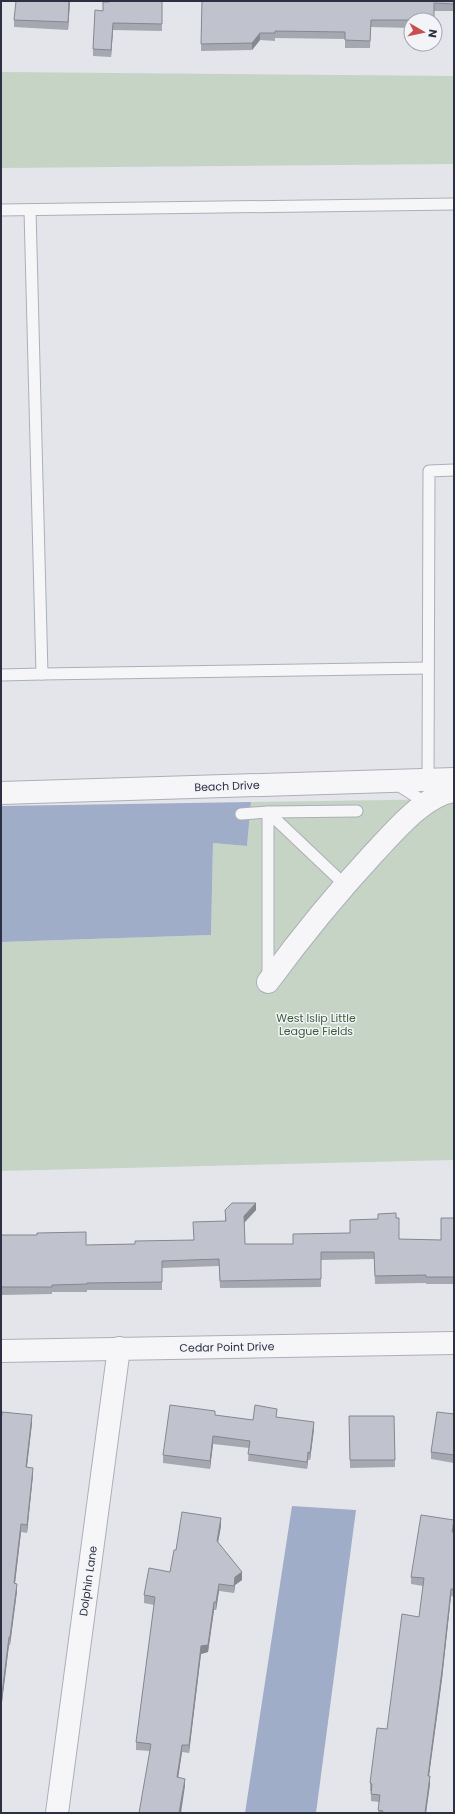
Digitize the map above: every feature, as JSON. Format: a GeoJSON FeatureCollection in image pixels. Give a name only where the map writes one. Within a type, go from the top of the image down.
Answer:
{"type":"FeatureCollection","features":[{"type":"Feature","properties":{"kind":"street","name":"Beach Drive"},"geometry":{"type":"LineString","coordinates":[[1,793],[454,779]]}},
{"type":"Feature","properties":{"kind":"street"},"geometry":{"type":"LineString","coordinates":[[268,982],[306,930],[345,885],[409,816],[426,803],[454,791]]}},
{"type":"Feature","properties":{"kind":"street","name":"Cedar Point Drive"},"geometry":{"type":"LineString","coordinates":[[1,1351],[454,1343]]}},
{"type":"Feature","properties":{"kind":"street","name":"Dolphin Lane"},"geometry":{"type":"LineString","coordinates":[[57,1813],[119,1348]]}},
{"type":"Feature","properties":{"kind":"lane"},"geometry":{"type":"LineString","coordinates":[[1,210],[454,204]]}},
{"type":"Feature","properties":{"kind":"lane"},"geometry":{"type":"LineString","coordinates":[[30,210],[42,674]]}},
{"type":"Feature","properties":{"kind":"lane"},"geometry":{"type":"LineString","coordinates":[[428,780],[428,471],[454,470]]}},
{"type":"Feature","properties":{"kind":"lane"},"geometry":{"type":"LineString","coordinates":[[1,675],[428,668]]}},
{"type":"Feature","properties":{"kind":"lane"},"geometry":{"type":"LineString","coordinates":[[390,780],[408,790],[426,803]]}},
{"type":"Feature","properties":{"kind":"lane"},"geometry":{"type":"LineString","coordinates":[[241,814],[268,812],[357,811]]}},
{"type":"Feature","properties":{"kind":"lane"},"geometry":{"type":"LineString","coordinates":[[268,812],[345,885]]}},
{"type":"Feature","properties":{"kind":"lane"},"geometry":{"type":"LineString","coordinates":[[268,812],[268,982]]}},
{"type":"Feature","properties":{"kind":"green space"},"geometry":{"type":"Polygon","coordinates":[[[1,72],[454,76],[454,164],[1,168],[1,72]]]}},
{"type":"Feature","properties":{"kind":"green space","name":"West Islip Little League Fields"},"geometry":{"type":"Polygon","coordinates":[[[454,799],[454,1160],[1,1171],[1,942],[211,935],[213,843],[247,846],[251,802],[454,799]]]}},
{"type":"Feature","properties":{"kind":"water"},"geometry":{"type":"Polygon","coordinates":[[[251,802],[247,846],[213,843],[211,935],[1,942],[1,806],[251,802]]]}},
{"type":"Feature","properties":{"kind":"water"},"geometry":{"type":"Polygon","coordinates":[[[292,1506],[356,1510],[316,1813],[245,1813],[292,1506]]]}},
{"type":"Feature","properties":{"kind":"building"},"geometry":{"type":"Polygon","coordinates":[[[16,1],[69,1],[68,22],[14,20],[16,1]]]}},
{"type":"Feature","properties":{"kind":"building"},"geometry":{"type":"Polygon","coordinates":[[[162,1],[162,24],[113,23],[111,50],[93,49],[95,10],[103,11],[103,2],[162,1]]]}},
{"type":"Feature","properties":{"kind":"building"},"geometry":{"type":"Polygon","coordinates":[[[202,1],[454,1],[454,4],[434,3],[434,12],[403,12],[403,20],[371,20],[370,41],[345,40],[345,32],[275,31],[275,33],[260,33],[252,43],[201,44],[202,1]]]}},
{"type":"Feature","properties":{"kind":"building"},"geometry":{"type":"Polygon","coordinates":[[[232,1203],[256,1203],[244,1216],[245,1244],[293,1244],[293,1234],[350,1233],[350,1220],[378,1219],[378,1214],[396,1213],[396,1218],[399,1218],[399,1239],[441,1240],[441,1218],[454,1218],[454,1277],[426,1277],[426,1275],[375,1276],[374,1252],[321,1252],[321,1279],[220,1281],[219,1259],[162,1261],[162,1282],[87,1283],[52,1285],[52,1287],[1,1287],[1,1235],[37,1235],[37,1233],[86,1232],[86,1245],[135,1244],[135,1241],[194,1240],[193,1222],[226,1221],[225,1210],[232,1203]]]}},
{"type":"Feature","properties":{"kind":"building"},"geometry":{"type":"Polygon","coordinates":[[[170,1405],[215,1411],[215,1415],[253,1420],[255,1405],[277,1409],[276,1417],[314,1422],[310,1453],[308,1452],[307,1462],[248,1454],[250,1441],[213,1436],[210,1461],[163,1455],[170,1405]]]}},
{"type":"Feature","properties":{"kind":"building"},"geometry":{"type":"Polygon","coordinates":[[[2,1412],[32,1415],[26,1467],[33,1468],[27,1525],[21,1524],[14,1583],[17,1584],[1,1702],[1,1422],[2,1412]]]}},
{"type":"Feature","properties":{"kind":"building"},"geometry":{"type":"Polygon","coordinates":[[[437,1412],[454,1414],[454,1455],[431,1452],[437,1412]]]}},
{"type":"Feature","properties":{"kind":"building"},"geometry":{"type":"Polygon","coordinates":[[[349,1416],[394,1416],[395,1460],[350,1460],[349,1416]]]}},
{"type":"Feature","properties":{"kind":"building"},"geometry":{"type":"Polygon","coordinates":[[[182,1512],[221,1518],[217,1541],[242,1572],[235,1577],[234,1586],[219,1584],[216,1602],[214,1602],[208,1645],[201,1646],[189,1745],[182,1745],[177,1777],[185,1779],[179,1813],[139,1813],[151,1744],[136,1742],[155,1597],[144,1595],[149,1568],[170,1572],[174,1550],[176,1550],[182,1512]]]}},
{"type":"Feature","properties":{"kind":"building"},"geometry":{"type":"Polygon","coordinates":[[[421,1515],[454,1520],[452,1532],[454,1532],[454,1589],[451,1589],[428,1776],[430,1776],[425,1813],[382,1813],[383,1811],[378,1810],[380,1795],[371,1794],[372,1784],[370,1783],[377,1728],[387,1729],[402,1614],[419,1617],[424,1578],[411,1577],[421,1515]]]}}]}
